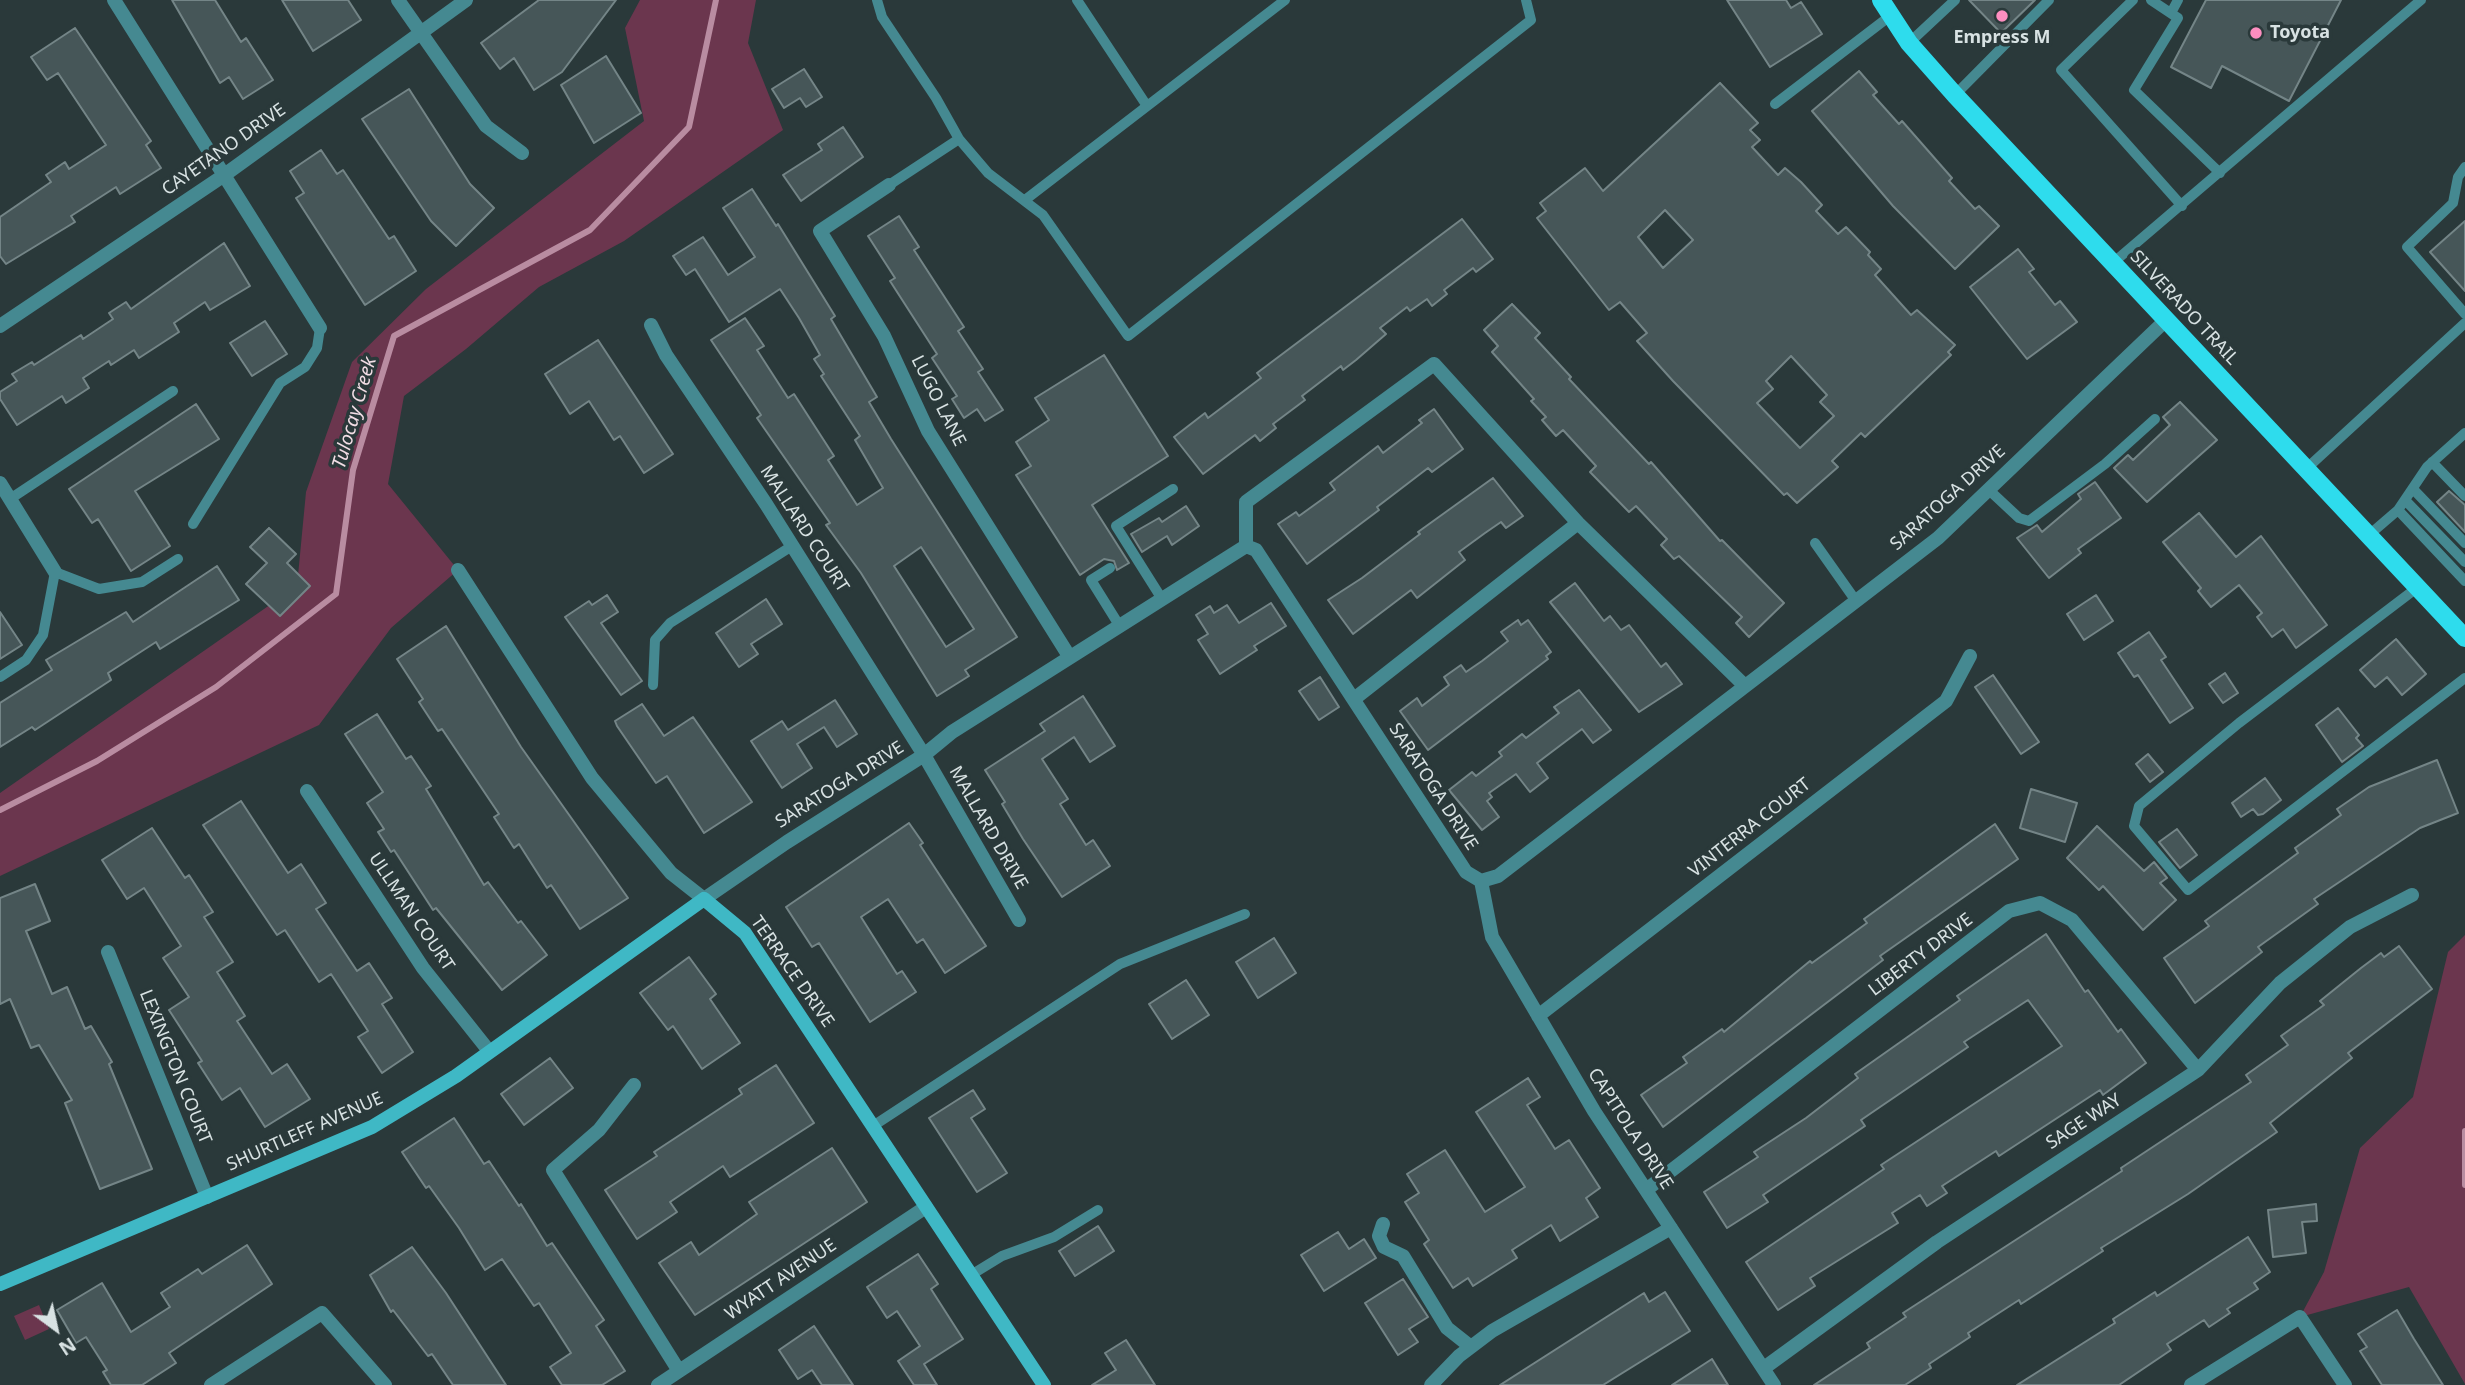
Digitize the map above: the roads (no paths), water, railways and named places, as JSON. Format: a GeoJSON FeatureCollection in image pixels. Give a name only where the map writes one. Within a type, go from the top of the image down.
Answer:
{"type":"FeatureCollection","features":[{"type":"Feature","properties":{"kind":"main road","name":"SILVERADO TRAIL"},"geometry":{"type":"LineString","coordinates":[[1886,8],[1909,43],[1955,95],[2418,587],[2462,627]]}},
{"type":"Feature","properties":{"kind":"street"},"geometry":{"type":"LineString","coordinates":[[114,0],[320,328]]}},
{"type":"Feature","properties":{"kind":"street"},"geometry":{"type":"LineString","coordinates":[[398,0],[486,126],[522,153]]}},
{"type":"Feature","properties":{"kind":"street","name":"CAYETANO DRIVE"},"geometry":{"type":"LineString","coordinates":[[0,326],[223,177],[466,0]]}},
{"type":"Feature","properties":{"kind":"street","name":"LUGO LANE"},"geometry":{"type":"LineString","coordinates":[[890,186],[820,232],[884,336],[928,431],[1069,656]]}},
{"type":"Feature","properties":{"kind":"street","name":"SARATOGA DRIVE"},"geometry":{"type":"LineString","coordinates":[[704,899],[924,754],[952,732],[1246,546],[1256,550],[1466,872],[1481,881],[1498,876],[1938,538],[2166,320]]}},
{"type":"Feature","properties":{"kind":"street","name":"MALLARD COURT"},"geometry":{"type":"LineString","coordinates":[[651,324],[666,355],[924,754]]}},
{"type":"Feature","properties":{"kind":"street"},"geometry":{"type":"LineString","coordinates":[[1246,546],[1246,502],[1434,364],[1578,523],[1745,686]]}},
{"type":"Feature","properties":{"kind":"street"},"geometry":{"type":"LineString","coordinates":[[0,483],[55,572]]}},
{"type":"Feature","properties":{"kind":"street"},"geometry":{"type":"LineString","coordinates":[[1353,699],[1578,523]]}},
{"type":"Feature","properties":{"kind":"street","name":"TERRACE DRIVE"},"geometry":{"type":"LineString","coordinates":[[458,570],[593,778],[671,873],[745,933],[1044,1385]]}},
{"type":"Feature","properties":{"kind":"street","name":"VINTERRA COURT"},"geometry":{"type":"LineString","coordinates":[[1538,1016],[1946,701],[1970,656]]}},
{"type":"Feature","properties":{"kind":"street","name":"MALLARD DRIVE"},"geometry":{"type":"LineString","coordinates":[[924,754],[1019,920]]}},
{"type":"Feature","properties":{"kind":"street","name":"ULLMAN COURT"},"geometry":{"type":"LineString","coordinates":[[307,791],[423,968],[489,1051]]}},
{"type":"Feature","properties":{"kind":"street","name":"CAPITOLA DRIVE"},"geometry":{"type":"LineString","coordinates":[[1481,881],[1492,937],[1594,1111],[1774,1385]]}},
{"type":"Feature","properties":{"kind":"street","name":"SAGE WAY"},"geometry":{"type":"LineString","coordinates":[[1764,1368],[1937,1242],[2198,1070],[2280,983],[2350,928],[2412,895]]}},
{"type":"Feature","properties":{"kind":"street","name":"SHURTLEFF AVENUE"},"geometry":{"type":"LineString","coordinates":[[0,1284],[372,1127],[456,1076],[704,899]]}},
{"type":"Feature","properties":{"kind":"street","name":"LIBERTY DRIVE"},"geometry":{"type":"LineString","coordinates":[[1646,1190],[2009,911],[2040,903],[2072,920],[2198,1070]]}},
{"type":"Feature","properties":{"kind":"street","name":"LEXINGTON COURT"},"geometry":{"type":"LineString","coordinates":[[108,952],[206,1197]]}},
{"type":"Feature","properties":{"kind":"street"},"geometry":{"type":"LineString","coordinates":[[634,1085],[599,1130],[553,1170],[679,1371]]}},
{"type":"Feature","properties":{"kind":"street","name":"WYATT AVENUE"},"geometry":{"type":"LineString","coordinates":[[658,1385],[926,1207]]}},
{"type":"Feature","properties":{"kind":"street"},"geometry":{"type":"LineString","coordinates":[[1383,1224],[1379,1236],[1384,1247],[1403,1256],[1447,1328],[1471,1347]]}},
{"type":"Feature","properties":{"kind":"street"},"geometry":{"type":"LineString","coordinates":[[1431,1385],[1492,1331],[1671,1227]]}},
{"type":"Feature","properties":{"kind":"street"},"geometry":{"type":"LineString","coordinates":[[211,1385],[322,1313],[385,1385]]}},
{"type":"Feature","properties":{"kind":"street"},"geometry":{"type":"LineString","coordinates":[[2191,1385],[2300,1317],[2344,1385]]}},
{"type":"Feature","properties":{"kind":"lane"},"geometry":{"type":"LineString","coordinates":[[877,0],[882,17],[959,139],[988,173],[1043,215],[1128,336],[1531,20],[1526,0]]}},
{"type":"Feature","properties":{"kind":"lane"},"geometry":{"type":"LineString","coordinates":[[1077,0],[1147,106]]}},
{"type":"Feature","properties":{"kind":"lane"},"geometry":{"type":"LineString","coordinates":[[1026,200],[1285,0]]}},
{"type":"Feature","properties":{"kind":"lane"},"geometry":{"type":"LineString","coordinates":[[1909,43],[1955,0]]}},
{"type":"Feature","properties":{"kind":"lane"},"geometry":{"type":"LineString","coordinates":[[1955,95],[2049,0]]}},
{"type":"Feature","properties":{"kind":"lane"},"geometry":{"type":"LineString","coordinates":[[2133,0],[2061,71],[2182,206]]}},
{"type":"Feature","properties":{"kind":"lane"},"geometry":{"type":"LineString","coordinates":[[2151,0],[2179,18],[2134,90],[2220,173]]}},
{"type":"Feature","properties":{"kind":"lane"},"geometry":{"type":"LineString","coordinates":[[2171,13],[2178,0]]}},
{"type":"Feature","properties":{"kind":"lane"},"geometry":{"type":"LineString","coordinates":[[2114,262],[2421,0]]}},
{"type":"Feature","properties":{"kind":"lane"},"geometry":{"type":"LineString","coordinates":[[1775,104],[1886,8]]}},
{"type":"Feature","properties":{"kind":"lane"},"geometry":{"type":"LineString","coordinates":[[890,186],[959,139]]}},
{"type":"Feature","properties":{"kind":"lane"},"geometry":{"type":"LineString","coordinates":[[2465,167],[2458,177],[2453,203],[2407,247],[2465,314]]}},
{"type":"Feature","properties":{"kind":"lane"},"geometry":{"type":"LineString","coordinates":[[2306,469],[2465,323]]}},
{"type":"Feature","properties":{"kind":"lane"},"geometry":{"type":"LineString","coordinates":[[193,524],[280,383],[305,366],[317,348],[320,328]]}},
{"type":"Feature","properties":{"kind":"lane"},"geometry":{"type":"LineString","coordinates":[[10,499],[173,391]]}},
{"type":"Feature","properties":{"kind":"lane"},"geometry":{"type":"LineString","coordinates":[[1989,490],[2019,518],[2029,521],[2105,464],[2155,419]]}},
{"type":"Feature","properties":{"kind":"lane"},"geometry":{"type":"LineString","coordinates":[[2369,535],[2398,510],[2432,462],[2465,433]]}},
{"type":"Feature","properties":{"kind":"lane"},"geometry":{"type":"LineString","coordinates":[[2432,462],[2465,496]]}},
{"type":"Feature","properties":{"kind":"lane"},"geometry":{"type":"LineString","coordinates":[[1162,599],[1129,556],[1116,527],[1174,489]]}},
{"type":"Feature","properties":{"kind":"lane"},"geometry":{"type":"LineString","coordinates":[[2413,489],[2465,543]]}},
{"type":"Feature","properties":{"kind":"lane"},"geometry":{"type":"LineString","coordinates":[[2405,500],[2465,562]]}},
{"type":"Feature","properties":{"kind":"lane"},"geometry":{"type":"LineString","coordinates":[[2398,510],[2465,580]]}},
{"type":"Feature","properties":{"kind":"lane"},"geometry":{"type":"LineString","coordinates":[[1815,543],[1856,601]]}},
{"type":"Feature","properties":{"kind":"lane"},"geometry":{"type":"LineString","coordinates":[[653,685],[656,640],[670,623],[792,546]]}},
{"type":"Feature","properties":{"kind":"lane"},"geometry":{"type":"LineString","coordinates":[[0,677],[26,660],[43,635],[55,572],[99,589],[142,582],[178,559]]}},
{"type":"Feature","properties":{"kind":"lane"},"geometry":{"type":"LineString","coordinates":[[1110,568],[1091,580],[1119,625]]}},
{"type":"Feature","properties":{"kind":"lane"},"geometry":{"type":"LineString","coordinates":[[2418,587],[2239,723],[2139,806],[2134,826],[2188,890],[2465,678]]}},
{"type":"Feature","properties":{"kind":"lane"},"geometry":{"type":"LineString","coordinates":[[873,1126],[1120,964],[1245,914]]}},
{"type":"Feature","properties":{"kind":"lane"},"geometry":{"type":"LineString","coordinates":[[971,1275],[1002,1256],[1054,1237],[1098,1210]]}},
{"type":"Feature","properties":{"kind":"waterway","name":"Tulocay Creek"},"geometry":{"type":"LineString","coordinates":[[0,810],[97,761],[216,687],[336,594],[353,470],[394,336],[590,230],[689,127],[716,0]]}},
{"type":"Feature","properties":{"kind":"waterway"},"geometry":{"type":"LineString","coordinates":[[2465,1131],[2465,1185]]}},
{"type":"Feature","properties":{"kind":"place","name":"Empress M"},"geometry":{"type":"Point","coordinates":[2002,16]}},
{"type":"Feature","properties":{"kind":"place","name":"Toyota"},"geometry":{"type":"Point","coordinates":[2256,33]}}]}
